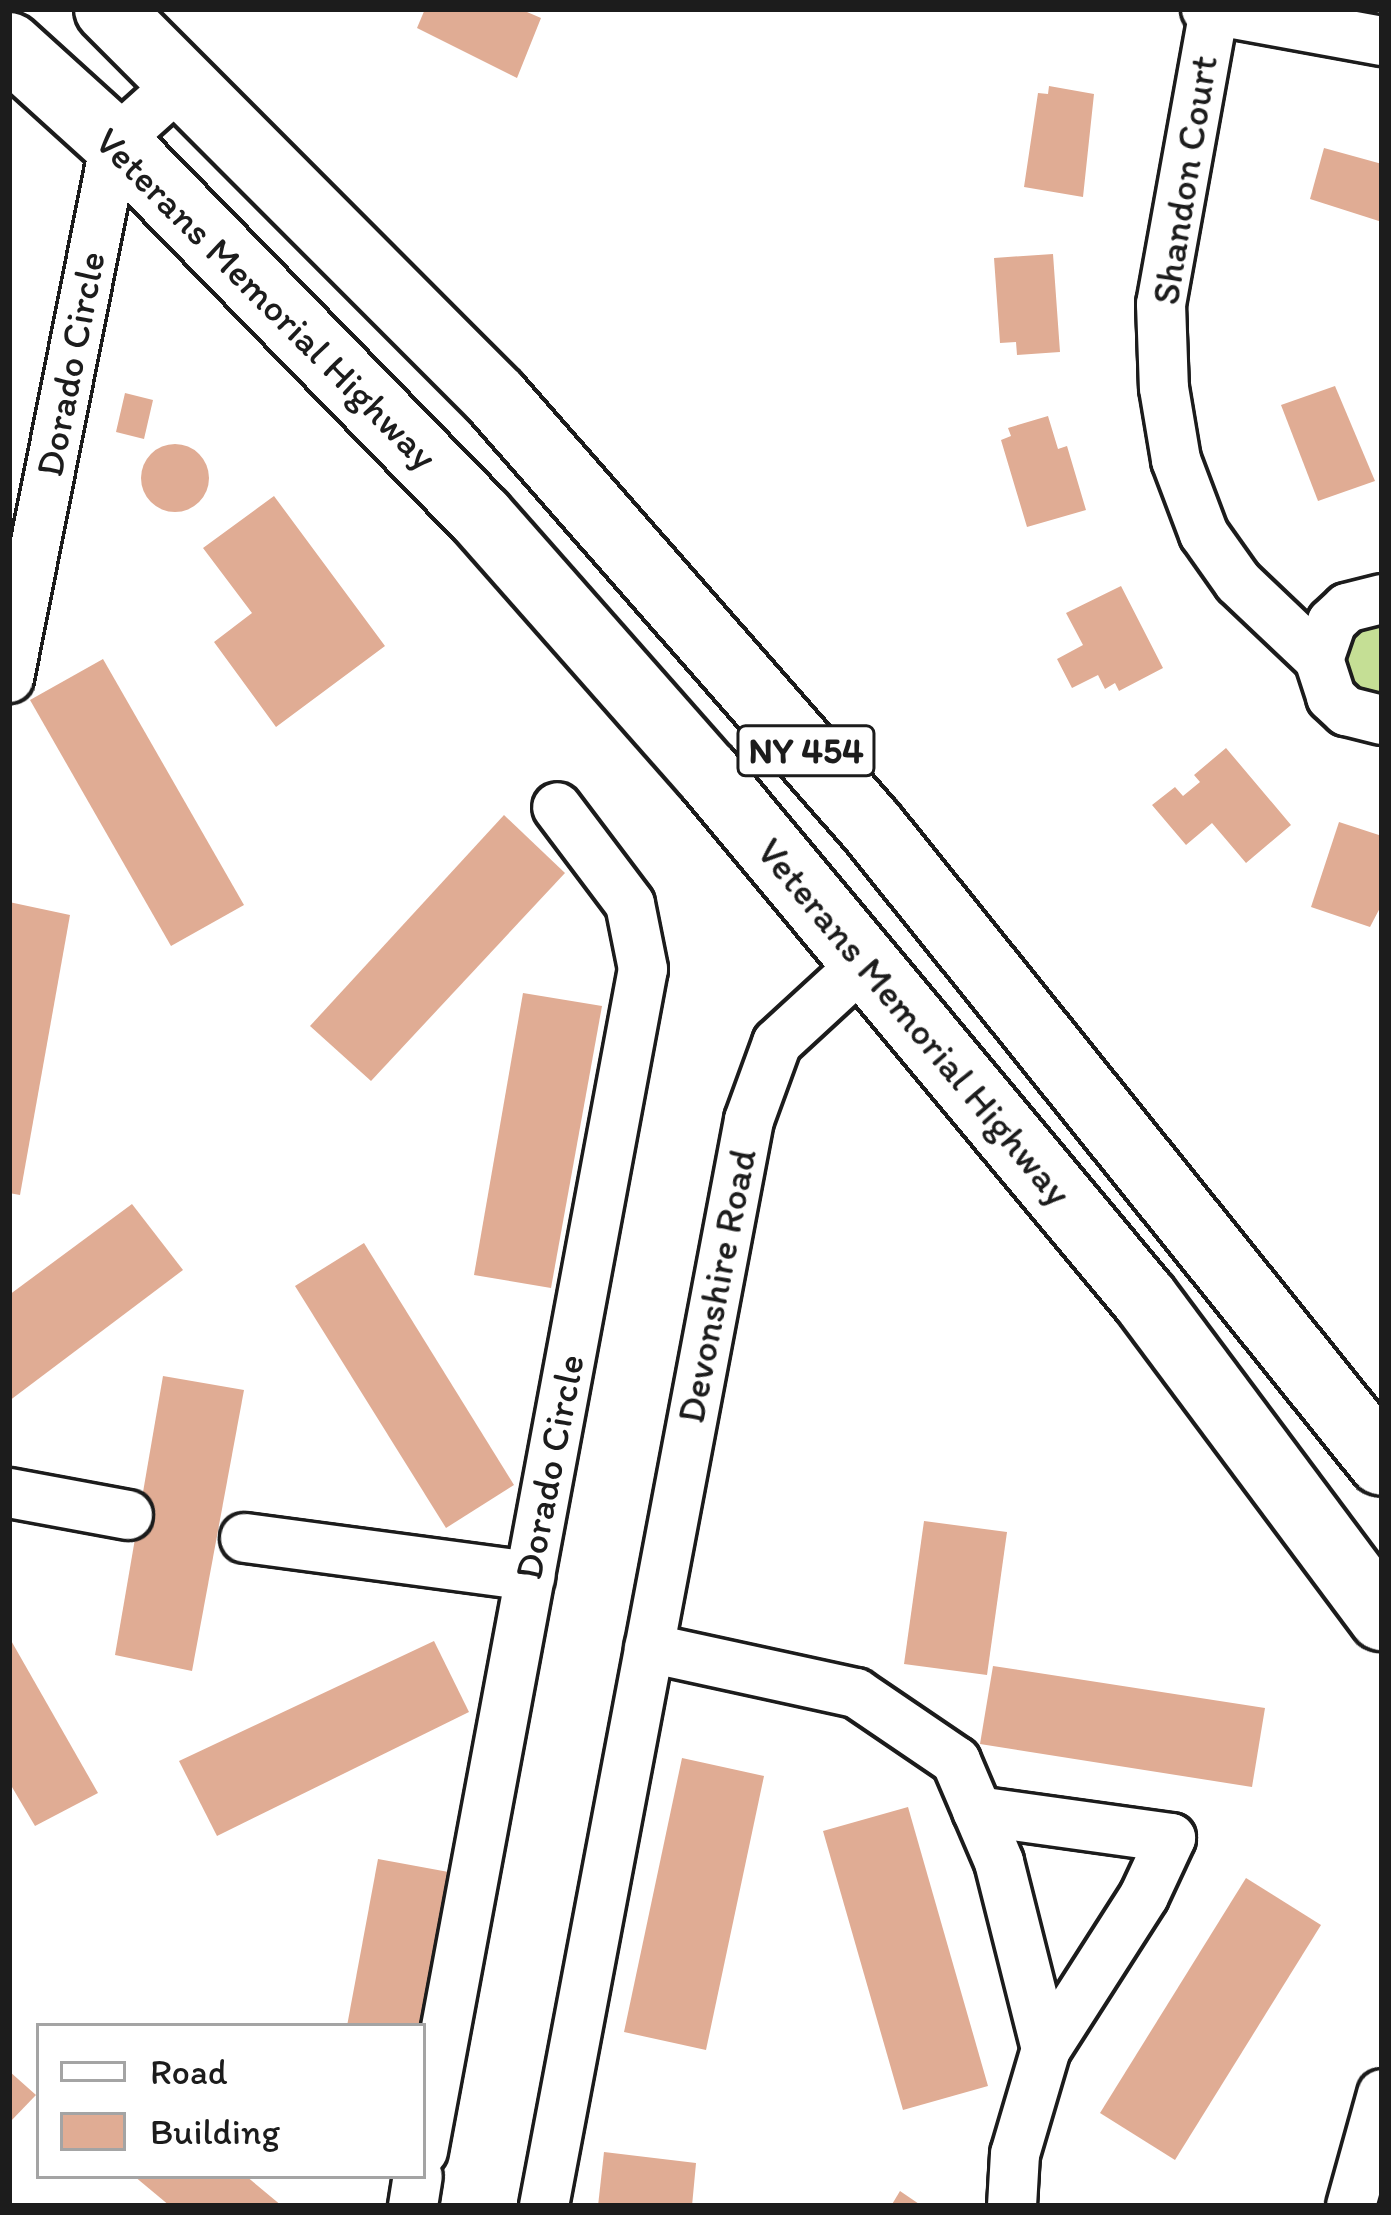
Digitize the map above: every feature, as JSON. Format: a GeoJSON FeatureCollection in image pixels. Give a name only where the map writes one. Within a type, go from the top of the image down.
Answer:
{"type":"FeatureCollection","features":[{"type":"Feature","properties":{"kind":"highway","name":"NY 454"},"geometry":{"type":"LineString","coordinates":[[108,9],[184,79],[496,398],[872,827],[1382,1462]]}},
{"type":"Feature","properties":{"kind":"highway","name":"Veterans Memorial Highway"},"geometry":{"type":"LineString","coordinates":[[9,46],[115,142],[481,517],[1064,1202],[1382,1617]]}},
{"type":"Feature","properties":{"kind":"highway"},"geometry":{"type":"LineString","coordinates":[[1064,1202],[1382,1539]]}},
{"type":"Feature","properties":{"kind":"street"},"geometry":{"type":"LineString","coordinates":[[1210,10],[1382,41]]}},
{"type":"Feature","properties":{"kind":"street","name":"Shandon Court"},"geometry":{"type":"LineString","coordinates":[[1210,10],[1161,304],[1164,388],[1176,460],[1204,534],[1238,582],[1319,659],[1331,697],[1346,711],[1382,720]]}},
{"type":"Feature","properties":{"kind":"street"},"geometry":{"type":"LineString","coordinates":[[115,142],[184,79]]}},
{"type":"Feature","properties":{"kind":"street","name":"Dorado Circle"},"geometry":{"type":"LineString","coordinates":[[9,678],[115,142]]}},
{"type":"Feature","properties":{"kind":"street"},"geometry":{"type":"LineString","coordinates":[[1319,659],[1332,622],[1347,608],[1382,599]]}},
{"type":"Feature","properties":{"kind":"street","name":"Dorado Circle"},"geometry":{"type":"LineString","coordinates":[[426,2135],[643,969],[630,904],[557,807]]}},
{"type":"Feature","properties":{"kind":"street","name":"Devonshire Road"},"geometry":{"type":"LineString","coordinates":[[544,2206],[749,1120],[777,1043],[863,963]]}},
{"type":"Feature","properties":{"kind":"street"},"geometry":{"type":"LineString","coordinates":[[9,1493],[128,1515]]}},
{"type":"Feature","properties":{"kind":"street"},"geometry":{"type":"LineString","coordinates":[[245,1538],[530,1576]]}},
{"type":"Feature","properties":{"kind":"street"},"geometry":{"type":"LineString","coordinates":[[649,1648],[856,1694],[956,1761],[999,1862],[1046,2049]]}},
{"type":"Feature","properties":{"kind":"street"},"geometry":{"type":"LineString","coordinates":[[977,1811],[1171,1838],[1144,1896],[1046,2049],[1015,2153],[1012,2206]]}},
{"type":"Feature","properties":{"kind":"street"},"geometry":{"type":"LineString","coordinates":[[1351,2206],[1382,2094]]}},
{"type":"Feature","properties":{"kind":"green space"},"geometry":{"type":"Polygon","coordinates":[[[1382,615],[1382,703],[1343,683],[1340,639],[1382,615]]]}},
{"type":"Feature","properties":{"kind":"building"},"geometry":{"type":"Polygon","coordinates":[[[425,9],[520,9],[541,18],[517,78],[417,28],[425,9]]]}},
{"type":"Feature","properties":{"kind":"building"},"geometry":{"type":"Polygon","coordinates":[[[1049,86],[1094,94],[1083,197],[1024,187],[1038,93],[1048,94],[1049,86]]]}},
{"type":"Feature","properties":{"kind":"building"},"geometry":{"type":"Polygon","coordinates":[[[1324,148],[1382,164],[1382,222],[1310,199],[1324,148]]]}},
{"type":"Feature","properties":{"kind":"building"},"geometry":{"type":"Polygon","coordinates":[[[1053,254],[1060,352],[1017,355],[1016,342],[1000,343],[994,258],[1053,254]]]}},
{"type":"Feature","properties":{"kind":"building"},"geometry":{"type":"Polygon","coordinates":[[[1335,386],[1375,481],[1318,501],[1281,405],[1335,386]]]}},
{"type":"Feature","properties":{"kind":"building"},"geometry":{"type":"Polygon","coordinates":[[[125,393],[153,400],[144,439],[116,432],[125,393]]]}},
{"type":"Feature","properties":{"kind":"building"},"geometry":{"type":"Polygon","coordinates":[[[1048,416],[1058,449],[1067,446],[1086,510],[1027,527],[1001,440],[1011,436],[1008,428],[1048,416]]]}},
{"type":"Feature","properties":{"kind":"building"},"geometry":{"type":"Polygon","coordinates":[[[175,444],[199,454],[209,478],[199,502],[175,512],[151,502],[141,478],[151,454],[175,444]]]}},
{"type":"Feature","properties":{"kind":"building"},"geometry":{"type":"Polygon","coordinates":[[[274,496],[385,646],[276,727],[214,642],[252,613],[203,548],[274,496]]]}},
{"type":"Feature","properties":{"kind":"building"},"geometry":{"type":"Polygon","coordinates":[[[1121,586],[1163,668],[1119,691],[1115,683],[1105,689],[1098,675],[1072,688],[1057,659],[1083,645],[1066,613],[1121,586]]]}},
{"type":"Feature","properties":{"kind":"building"},"geometry":{"type":"Polygon","coordinates":[[[103,659],[244,905],[171,946],[30,700],[103,659]]]}},
{"type":"Feature","properties":{"kind":"building"},"geometry":{"type":"Polygon","coordinates":[[[1226,748],[1291,825],[1246,863],[1212,823],[1186,845],[1152,805],[1175,787],[1183,796],[1200,782],[1194,775],[1226,748]]]}},
{"type":"Feature","properties":{"kind":"building"},"geometry":{"type":"Polygon","coordinates":[[[504,815],[565,873],[371,1081],[310,1026],[504,815]]]}},
{"type":"Feature","properties":{"kind":"building"},"geometry":{"type":"Polygon","coordinates":[[[1339,822],[1382,836],[1382,904],[1370,927],[1311,907],[1339,822]]]}},
{"type":"Feature","properties":{"kind":"building"},"geometry":{"type":"Polygon","coordinates":[[[9,902],[70,915],[20,1195],[9,1193],[9,902]]]}},
{"type":"Feature","properties":{"kind":"building"},"geometry":{"type":"Polygon","coordinates":[[[523,993],[602,1006],[551,1288],[474,1275],[523,993]]]}},
{"type":"Feature","properties":{"kind":"building"},"geometry":{"type":"Polygon","coordinates":[[[132,1204],[183,1270],[9,1401],[9,1295],[132,1204]]]}},
{"type":"Feature","properties":{"kind":"building"},"geometry":{"type":"Polygon","coordinates":[[[364,1243],[514,1485],[446,1528],[295,1286],[364,1243]]]}},
{"type":"Feature","properties":{"kind":"building"},"geometry":{"type":"Polygon","coordinates":[[[163,1376],[244,1390],[192,1671],[115,1655],[163,1376]]]}},
{"type":"Feature","properties":{"kind":"building"},"geometry":{"type":"Polygon","coordinates":[[[924,1521],[1007,1532],[987,1675],[904,1664],[924,1521]]]}},
{"type":"Feature","properties":{"kind":"building"},"geometry":{"type":"Polygon","coordinates":[[[9,1637],[98,1793],[35,1826],[9,1782],[9,1637]]]}},
{"type":"Feature","properties":{"kind":"building"},"geometry":{"type":"Polygon","coordinates":[[[434,1641],[469,1712],[217,1836],[179,1761],[434,1641]]]}},
{"type":"Feature","properties":{"kind":"building"},"geometry":{"type":"Polygon","coordinates":[[[993,1666],[1265,1708],[1252,1787],[980,1744],[993,1666]]]}},
{"type":"Feature","properties":{"kind":"building"},"geometry":{"type":"Polygon","coordinates":[[[682,1758],[764,1776],[706,2050],[624,2032],[682,1758]]]}},
{"type":"Feature","properties":{"kind":"building"},"geometry":{"type":"Polygon","coordinates":[[[908,1807],[988,2086],[903,2110],[823,1831],[908,1807]]]}},
{"type":"Feature","properties":{"kind":"building"},"geometry":{"type":"Polygon","coordinates":[[[378,1859],[454,1873],[426,2023],[348,2023],[378,1859]]]}},
{"type":"Feature","properties":{"kind":"building"},"geometry":{"type":"Polygon","coordinates":[[[1246,1878],[1321,1925],[1175,2160],[1100,2113],[1246,1878]]]}},
{"type":"Feature","properties":{"kind":"building"},"geometry":{"type":"Polygon","coordinates":[[[9,2071],[36,2095],[9,2123],[9,2071]]]}},
{"type":"Feature","properties":{"kind":"building"},"geometry":{"type":"Polygon","coordinates":[[[604,2152],[696,2163],[692,2206],[598,2206],[604,2152]]]}},
{"type":"Feature","properties":{"kind":"building"},"geometry":{"type":"Polygon","coordinates":[[[138,2179],[250,2179],[282,2206],[170,2206],[138,2179]]]}},
{"type":"Feature","properties":{"kind":"building"},"geometry":{"type":"Polygon","coordinates":[[[900,2191],[922,2206],[891,2206],[900,2191]]]}}]}
